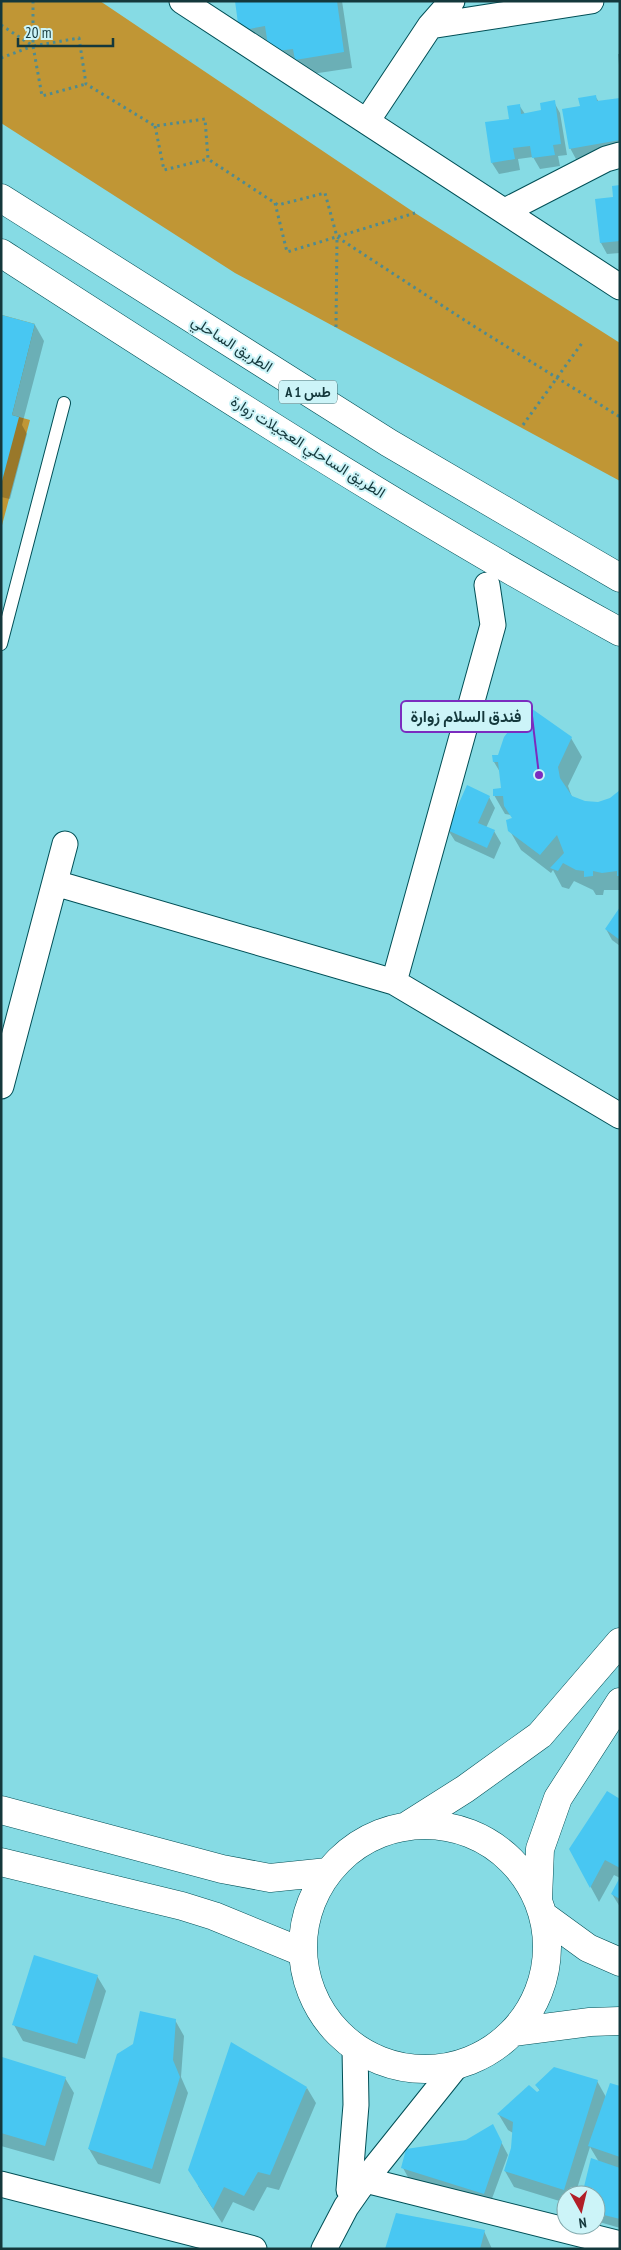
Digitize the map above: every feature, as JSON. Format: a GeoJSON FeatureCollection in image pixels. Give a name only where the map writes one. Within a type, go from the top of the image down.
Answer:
{"type":"FeatureCollection","features":[{"type":"Feature","properties":{"kind":"main road","name":"الطريق الساحلي"},"geometry":{"type":"LineString","coordinates":[[1,198],[389,443],[620,578]]}},
{"type":"Feature","properties":{"kind":"main road","name":"الطريق الساحلي العجيلات زوارة"},"geometry":{"type":"LineString","coordinates":[[1,253],[138,342],[496,564],[620,632]]}},
{"type":"Feature","properties":{"kind":"main road"},"geometry":{"type":"LineString","coordinates":[[404,1827],[465,1789],[540,1735],[620,1642]]}},
{"type":"Feature","properties":{"kind":"main road"},"geometry":{"type":"LineString","coordinates":[[620,1702],[558,1798],[540,1848],[540,1908],[548,1947],[544,1978],[532,2007],[514,2032],[488,2052],[458,2066],[422,2070],[387,2064],[355,2048],[337,2033],[323,2016],[312,1996],[305,1974],[302,1952],[303,1930],[308,1909],[316,1890],[328,1872],[343,1856],[362,1843],[382,1833],[404,1827],[431,1825],[458,1830],[483,1840],[505,1856],[524,1875],[540,1908],[588,1948],[620,1962]]}},
{"type":"Feature","properties":{"kind":"main road"},"geometry":{"type":"LineString","coordinates":[[1,1810],[222,1869],[270,1878],[328,1872]]}},
{"type":"Feature","properties":{"kind":"main road"},"geometry":{"type":"LineString","coordinates":[[1,1862],[182,1906],[214,1916],[302,1952]]}},
{"type":"Feature","properties":{"kind":"main road"},"geometry":{"type":"LineString","coordinates":[[514,2032],[590,2022],[620,2022]]}},
{"type":"Feature","properties":{"kind":"street"},"geometry":{"type":"LineString","coordinates":[[182,1],[620,287]]}},
{"type":"Feature","properties":{"kind":"street"},"geometry":{"type":"LineString","coordinates":[[367,121],[430,26],[452,1]]}},
{"type":"Feature","properties":{"kind":"street"},"geometry":{"type":"LineString","coordinates":[[430,26],[591,1]]}},
{"type":"Feature","properties":{"kind":"street"},"geometry":{"type":"LineString","coordinates":[[504,211],[606,159],[620,155]]}},
{"type":"Feature","properties":{"kind":"street"},"geometry":{"type":"LineString","coordinates":[[394,982],[493,625],[487,585]]}},
{"type":"Feature","properties":{"kind":"street"},"geometry":{"type":"LineString","coordinates":[[1,1086],[65,844]]}},
{"type":"Feature","properties":{"kind":"street"},"geometry":{"type":"LineString","coordinates":[[55,883],[394,982],[620,1116]]}},
{"type":"Feature","properties":{"kind":"street"},"geometry":{"type":"LineString","coordinates":[[355,2048],[358,2177]]}},
{"type":"Feature","properties":{"kind":"street"},"geometry":{"type":"LineString","coordinates":[[324,2249],[346,2207],[358,2177],[458,2066]]}},
{"type":"Feature","properties":{"kind":"street"},"geometry":{"type":"LineString","coordinates":[[358,2177],[620,2244]]}},
{"type":"Feature","properties":{"kind":"street"},"geometry":{"type":"LineString","coordinates":[[1,2184],[254,2249]]}},
{"type":"Feature","properties":{"kind":"lane"},"geometry":{"type":"LineString","coordinates":[[1,644],[64,402]]}},
{"type":"Feature","properties":{"kind":"path"},"geometry":{"type":"LineString","coordinates":[[33,1],[33,46],[42,96],[86,84],[155,126],[205,119],[208,159]]}},
{"type":"Feature","properties":{"kind":"path"},"geometry":{"type":"LineString","coordinates":[[1,25],[33,46]]}},
{"type":"Feature","properties":{"kind":"path"},"geometry":{"type":"LineString","coordinates":[[1,58],[33,46],[79,38],[86,84]]}},
{"type":"Feature","properties":{"kind":"path"},"geometry":{"type":"LineString","coordinates":[[155,126],[164,170],[208,159],[278,205],[325,193],[337,237],[336,327]]}},
{"type":"Feature","properties":{"kind":"path"},"geometry":{"type":"LineString","coordinates":[[275,203],[287,252],[415,213]]}},
{"type":"Feature","properties":{"kind":"path"},"geometry":{"type":"LineString","coordinates":[[337,237],[620,417]]}},
{"type":"Feature","properties":{"kind":"path"},"geometry":{"type":"LineString","coordinates":[[522,426],[582,343]]}},
{"type":"Feature","properties":{"kind":"shaded area"},"geometry":{"type":"Polygon","coordinates":[[[1,1],[100,1],[415,213],[620,343],[620,481],[235,273],[1,123],[1,1]]]}},
{"type":"Feature","properties":{"kind":"shaded area"},"geometry":{"type":"Polygon","coordinates":[[[2,315],[35,324],[12,415],[30,420],[1,529],[2,315]]]}},
{"type":"Feature","properties":{"kind":"building"},"geometry":{"type":"Polygon","coordinates":[[[235,1],[337,1],[344,52],[295,60],[293,49],[269,52],[265,26],[239,31],[235,1]]]}},
{"type":"Feature","properties":{"kind":"building"},"geometry":{"type":"Polygon","coordinates":[[[596,95],[597,101],[620,98],[620,140],[569,149],[562,109],[580,106],[578,98],[596,95]]]}},
{"type":"Feature","properties":{"kind":"building"},"geometry":{"type":"Polygon","coordinates":[[[555,100],[561,144],[553,145],[555,155],[532,158],[530,146],[513,148],[515,159],[491,163],[485,122],[509,119],[507,106],[520,104],[521,114],[541,110],[540,103],[555,100]]]}},
{"type":"Feature","properties":{"kind":"building"},"geometry":{"type":"Polygon","coordinates":[[[620,185],[620,241],[600,243],[595,199],[613,197],[612,186],[620,185]]]}},
{"type":"Feature","properties":{"kind":"building"},"geometry":{"type":"Polygon","coordinates":[[[2,315],[35,324],[12,415],[19,417],[2,481],[2,315]]]}},
{"type":"Feature","properties":{"kind":"building"},"geometry":{"type":"Polygon","coordinates":[[[528,706],[572,737],[558,767],[560,778],[572,796],[585,801],[598,802],[610,798],[620,790],[620,876],[617,876],[617,871],[602,873],[593,871],[593,876],[584,877],[584,871],[576,870],[563,863],[558,871],[550,868],[564,853],[557,835],[540,855],[508,831],[506,820],[512,818],[504,806],[503,796],[493,796],[493,789],[501,788],[498,762],[493,762],[492,755],[498,755],[504,737],[528,706]]]}},
{"type":"Feature","properties":{"kind":"building"},"geometry":{"type":"Polygon","coordinates":[[[467,785],[490,796],[478,823],[495,830],[487,848],[447,830],[467,785]]]}},
{"type":"Feature","properties":{"kind":"building"},"geometry":{"type":"Polygon","coordinates":[[[620,907],[620,940],[605,929],[620,907]]]}},
{"type":"Feature","properties":{"kind":"building"},"geometry":{"type":"Polygon","coordinates":[[[607,1791],[620,1799],[620,1868],[605,1860],[590,1888],[569,1849],[607,1791]]]}},
{"type":"Feature","properties":{"kind":"building"},"geometry":{"type":"Polygon","coordinates":[[[620,1877],[620,1899],[611,1894],[620,1877]]]}},
{"type":"Feature","properties":{"kind":"building"},"geometry":{"type":"Polygon","coordinates":[[[34,1955],[98,1975],[77,2044],[12,2025],[34,1955]]]}},
{"type":"Feature","properties":{"kind":"building"},"geometry":{"type":"Polygon","coordinates":[[[140,2011],[176,2019],[173,2060],[180,2077],[152,2169],[88,2149],[117,2054],[133,2044],[140,2011]]]}},
{"type":"Feature","properties":{"kind":"building"},"geometry":{"type":"Polygon","coordinates":[[[231,2042],[307,2087],[270,2175],[258,2172],[244,2196],[224,2187],[213,2209],[188,2170],[231,2042]]]}},
{"type":"Feature","properties":{"kind":"building"},"geometry":{"type":"Polygon","coordinates":[[[2,2057],[66,2077],[45,2146],[1,2133],[2,2057]]]}},
{"type":"Feature","properties":{"kind":"building"},"geometry":{"type":"Polygon","coordinates":[[[554,2067],[598,2080],[566,2185],[556,2185],[556,2187],[504,2171],[511,2148],[513,2122],[497,2114],[529,2085],[537,2092],[540,2090],[535,2085],[554,2067]]]}},
{"type":"Feature","properties":{"kind":"building"},"geometry":{"type":"Polygon","coordinates":[[[610,2083],[620,2086],[620,2157],[588,2146],[610,2083]]]}},
{"type":"Feature","properties":{"kind":"building"},"geometry":{"type":"Polygon","coordinates":[[[493,2124],[502,2142],[484,2194],[401,2168],[406,2149],[466,2140],[493,2124]]]}},
{"type":"Feature","properties":{"kind":"building"},"geometry":{"type":"Polygon","coordinates":[[[591,2158],[620,2168],[620,2219],[606,2216],[606,2185],[584,2185],[591,2158]]]}},
{"type":"Feature","properties":{"kind":"building"},"geometry":{"type":"Polygon","coordinates":[[[396,2213],[485,2230],[480,2249],[385,2249],[396,2213]]]}},
{"type":"Feature","properties":{"kind":"place","name":"فندق السلام زوارة"},"geometry":{"type":"Point","coordinates":[539,775]}}]}
